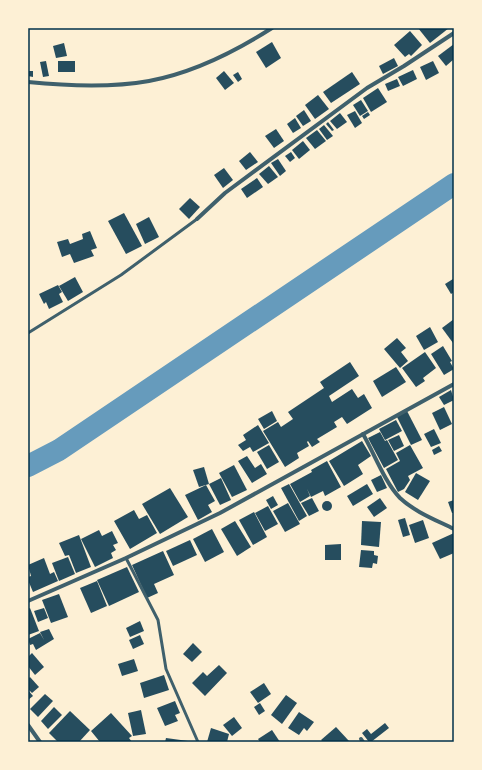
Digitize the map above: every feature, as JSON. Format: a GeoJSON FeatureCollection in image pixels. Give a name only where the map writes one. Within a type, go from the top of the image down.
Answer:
{"type":"FeatureCollection","features":[{"type":"Feature","properties":{"kind":"street"},"geometry":{"type":"LineString","coordinates":[[28,82],[108,86],[150,81],[187,70],[223,55],[272,28]]}},
{"type":"Feature","properties":{"kind":"street"},"geometry":{"type":"LineString","coordinates":[[197,219],[225,193],[367,88],[454,33]]}},
{"type":"Feature","properties":{"kind":"street"},"geometry":{"type":"LineString","coordinates":[[28,601],[126,558],[220,513],[454,384]]}},
{"type":"Feature","properties":{"kind":"street"},"geometry":{"type":"LineString","coordinates":[[363,434],[391,485],[400,498],[414,508],[454,529]]}},
{"type":"Feature","properties":{"kind":"street"},"geometry":{"type":"LineString","coordinates":[[28,725],[40,742]]}},
{"type":"Feature","properties":{"kind":"lane"},"geometry":{"type":"LineString","coordinates":[[28,333],[121,275],[197,219]]}},
{"type":"Feature","properties":{"kind":"lane"},"geometry":{"type":"LineString","coordinates":[[126,558],[158,620],[166,669],[198,742]]}},
{"type":"Feature","properties":{"kind":"building"},"geometry":{"type":"Polygon","coordinates":[[[418,28],[449,28],[430,43],[418,28]]]}},
{"type":"Feature","properties":{"kind":"building"},"geometry":{"type":"Polygon","coordinates":[[[410,31],[422,45],[411,56],[409,54],[405,57],[394,45],[410,31]]]}},
{"type":"Feature","properties":{"kind":"building"},"geometry":{"type":"Polygon","coordinates":[[[272,42],[281,58],[266,68],[256,52],[272,42]]]}},
{"type":"Feature","properties":{"kind":"building"},"geometry":{"type":"Polygon","coordinates":[[[64,43],[67,56],[56,58],[53,46],[64,43]]]}},
{"type":"Feature","properties":{"kind":"building"},"geometry":{"type":"Polygon","coordinates":[[[454,44],[454,59],[446,66],[438,56],[454,44]]]}},
{"type":"Feature","properties":{"kind":"building"},"geometry":{"type":"Polygon","coordinates":[[[394,58],[398,66],[383,74],[379,66],[394,58]]]}},
{"type":"Feature","properties":{"kind":"building"},"geometry":{"type":"Polygon","coordinates":[[[46,61],[49,76],[43,77],[40,62],[46,61]]]}},
{"type":"Feature","properties":{"kind":"building"},"geometry":{"type":"Polygon","coordinates":[[[58,61],[75,61],[75,72],[58,72],[58,61]]]}},
{"type":"Feature","properties":{"kind":"building"},"geometry":{"type":"Polygon","coordinates":[[[433,61],[439,73],[426,80],[420,67],[433,61]]]}},
{"type":"Feature","properties":{"kind":"building"},"geometry":{"type":"Polygon","coordinates":[[[413,70],[417,79],[403,86],[398,77],[413,70]]]}},
{"type":"Feature","properties":{"kind":"building"},"geometry":{"type":"Polygon","coordinates":[[[28,71],[33,71],[33,77],[28,76],[28,71]]]}},
{"type":"Feature","properties":{"kind":"building"},"geometry":{"type":"Polygon","coordinates":[[[224,71],[234,83],[225,90],[216,78],[224,71]]]}},
{"type":"Feature","properties":{"kind":"building"},"geometry":{"type":"Polygon","coordinates":[[[238,72],[242,79],[238,82],[233,75],[238,72]]]}},
{"type":"Feature","properties":{"kind":"building"},"geometry":{"type":"Polygon","coordinates":[[[352,72],[360,84],[331,103],[323,92],[352,72]]]}},
{"type":"Feature","properties":{"kind":"building"},"geometry":{"type":"Polygon","coordinates":[[[397,79],[400,86],[388,91],[385,84],[397,79]]]}},
{"type":"Feature","properties":{"kind":"building"},"geometry":{"type":"Polygon","coordinates":[[[378,88],[387,102],[371,112],[363,98],[378,88]]]}},
{"type":"Feature","properties":{"kind":"building"},"geometry":{"type":"Polygon","coordinates":[[[318,95],[329,109],[315,119],[305,105],[318,95]]]}},
{"type":"Feature","properties":{"kind":"building"},"geometry":{"type":"Polygon","coordinates":[[[361,100],[368,111],[360,116],[353,105],[361,100]]]}},
{"type":"Feature","properties":{"kind":"building"},"geometry":{"type":"Polygon","coordinates":[[[304,110],[311,121],[303,126],[296,116],[304,110]]]}},
{"type":"Feature","properties":{"kind":"building"},"geometry":{"type":"Polygon","coordinates":[[[355,111],[362,123],[355,128],[347,115],[355,111]]]}},
{"type":"Feature","properties":{"kind":"building"},"geometry":{"type":"Polygon","coordinates":[[[368,112],[370,115],[364,119],[362,116],[368,112]]]}},
{"type":"Feature","properties":{"kind":"building"},"geometry":{"type":"Polygon","coordinates":[[[340,113],[347,122],[337,129],[330,121],[340,113]]]}},
{"type":"Feature","properties":{"kind":"building"},"geometry":{"type":"Polygon","coordinates":[[[295,118],[301,128],[293,133],[287,124],[295,118]]]}},
{"type":"Feature","properties":{"kind":"building"},"geometry":{"type":"Polygon","coordinates":[[[328,122],[334,130],[332,131],[326,124],[328,122]]]}},
{"type":"Feature","properties":{"kind":"building"},"geometry":{"type":"Polygon","coordinates":[[[324,125],[333,136],[327,140],[319,129],[324,125]]]}},
{"type":"Feature","properties":{"kind":"building"},"geometry":{"type":"Polygon","coordinates":[[[276,129],[284,141],[274,148],[265,136],[276,129]]]}},
{"type":"Feature","properties":{"kind":"building"},"geometry":{"type":"Polygon","coordinates":[[[317,130],[326,141],[315,149],[306,138],[317,130]]]}},
{"type":"Feature","properties":{"kind":"building"},"geometry":{"type":"Polygon","coordinates":[[[303,141],[310,150],[299,159],[292,150],[303,141]]]}},
{"type":"Feature","properties":{"kind":"building"},"geometry":{"type":"Polygon","coordinates":[[[250,152],[258,162],[246,170],[239,161],[250,152]]]}},
{"type":"Feature","properties":{"kind":"building"},"geometry":{"type":"Polygon","coordinates":[[[291,152],[295,158],[290,162],[285,156],[291,152]]]}},
{"type":"Feature","properties":{"kind":"building"},"geometry":{"type":"Polygon","coordinates":[[[278,159],[286,171],[280,176],[271,163],[278,159]]]}},
{"type":"Feature","properties":{"kind":"building"},"geometry":{"type":"Polygon","coordinates":[[[269,166],[278,177],[268,184],[259,174],[269,166]]]}},
{"type":"Feature","properties":{"kind":"building"},"geometry":{"type":"Polygon","coordinates":[[[224,168],[233,180],[223,188],[214,175],[224,168]]]}},
{"type":"Feature","properties":{"kind":"building"},"geometry":{"type":"Polygon","coordinates":[[[257,178],[263,187],[247,198],[241,189],[257,178]]]}},
{"type":"Feature","properties":{"kind":"building"},"geometry":{"type":"Polygon","coordinates":[[[190,198],[200,207],[189,219],[179,209],[190,198]]]}},
{"type":"Feature","properties":{"kind":"building"},"geometry":{"type":"Polygon","coordinates":[[[124,213],[142,246],[126,254],[108,221],[124,213]]]}},
{"type":"Feature","properties":{"kind":"building"},"geometry":{"type":"Polygon","coordinates":[[[149,217],[159,237],[145,244],[136,224],[149,217]]]}},
{"type":"Feature","properties":{"kind":"building"},"geometry":{"type":"Polygon","coordinates":[[[90,231],[97,248],[91,250],[94,256],[74,263],[70,254],[62,257],[57,242],[68,239],[70,244],[83,239],[82,234],[90,231]]]}},
{"type":"Feature","properties":{"kind":"building"},"geometry":{"type":"Polygon","coordinates":[[[75,277],[83,292],[68,301],[59,286],[75,277]]]}},
{"type":"Feature","properties":{"kind":"building"},"geometry":{"type":"Polygon","coordinates":[[[453,279],[454,292],[451,294],[445,284],[453,279]]]}},
{"type":"Feature","properties":{"kind":"building"},"geometry":{"type":"Polygon","coordinates":[[[58,285],[62,292],[59,294],[63,302],[49,309],[46,302],[44,304],[39,294],[58,285]]]}},
{"type":"Feature","properties":{"kind":"building"},"geometry":{"type":"Polygon","coordinates":[[[454,319],[454,342],[453,343],[442,328],[454,319]]]}},
{"type":"Feature","properties":{"kind":"building"},"geometry":{"type":"Polygon","coordinates":[[[430,327],[438,342],[424,350],[416,336],[430,327]]]}},
{"type":"Feature","properties":{"kind":"building"},"geometry":{"type":"Polygon","coordinates":[[[397,338],[406,348],[401,352],[408,361],[400,368],[384,349],[397,338]]]}},
{"type":"Feature","properties":{"kind":"building"},"geometry":{"type":"Polygon","coordinates":[[[443,346],[452,361],[450,362],[454,369],[444,375],[431,354],[443,346]]]}},
{"type":"Feature","properties":{"kind":"building"},"geometry":{"type":"Polygon","coordinates":[[[425,352],[436,368],[423,378],[425,381],[416,387],[402,368],[425,352]]]}},
{"type":"Feature","properties":{"kind":"building"},"geometry":{"type":"Polygon","coordinates":[[[350,362],[359,376],[329,396],[332,402],[352,389],[358,398],[364,394],[372,408],[347,424],[342,417],[334,422],[337,427],[317,439],[320,442],[312,447],[308,441],[309,446],[297,453],[299,458],[285,467],[263,431],[278,422],[281,427],[293,419],[288,412],[324,388],[320,382],[350,362]]]}},
{"type":"Feature","properties":{"kind":"building"},"geometry":{"type":"Polygon","coordinates":[[[396,367],[406,382],[382,397],[373,381],[396,367]]]}},
{"type":"Feature","properties":{"kind":"building"},"geometry":{"type":"Polygon","coordinates":[[[451,390],[454,400],[444,405],[439,397],[451,390]]]}},
{"type":"Feature","properties":{"kind":"building"},"geometry":{"type":"Polygon","coordinates":[[[444,407],[452,424],[440,430],[432,413],[444,407]]]}},
{"type":"Feature","properties":{"kind":"building"},"geometry":{"type":"Polygon","coordinates":[[[272,411],[277,421],[264,429],[258,419],[272,411]]]}},
{"type":"Feature","properties":{"kind":"building"},"geometry":{"type":"Polygon","coordinates":[[[407,411],[422,440],[411,445],[397,417],[407,411]]]}},
{"type":"Feature","properties":{"kind":"building"},"geometry":{"type":"Polygon","coordinates":[[[396,420],[402,431],[385,440],[379,429],[396,420]]]}},
{"type":"Feature","properties":{"kind":"building"},"geometry":{"type":"Polygon","coordinates":[[[258,425],[269,443],[253,452],[250,447],[243,451],[238,445],[246,440],[243,435],[258,425]]]}},
{"type":"Feature","properties":{"kind":"building"},"geometry":{"type":"Polygon","coordinates":[[[434,429],[441,443],[431,447],[424,434],[434,429]]]}},
{"type":"Feature","properties":{"kind":"building"},"geometry":{"type":"Polygon","coordinates":[[[380,432],[385,441],[387,440],[398,460],[384,468],[368,438],[380,432]]]}},
{"type":"Feature","properties":{"kind":"building"},"geometry":{"type":"Polygon","coordinates":[[[399,435],[404,446],[394,451],[388,440],[399,435]]]}},
{"type":"Feature","properties":{"kind":"building"},"geometry":{"type":"Polygon","coordinates":[[[362,441],[371,456],[358,465],[363,474],[344,486],[329,461],[362,441]]]}},
{"type":"Feature","properties":{"kind":"building"},"geometry":{"type":"Polygon","coordinates":[[[269,445],[279,462],[267,469],[257,452],[269,445]]]}},
{"type":"Feature","properties":{"kind":"building"},"geometry":{"type":"Polygon","coordinates":[[[410,445],[423,468],[408,476],[410,480],[404,489],[398,492],[386,469],[400,461],[396,453],[410,445]]]}},
{"type":"Feature","properties":{"kind":"building"},"geometry":{"type":"Polygon","coordinates":[[[439,446],[442,451],[434,455],[432,450],[439,446]]]}},
{"type":"Feature","properties":{"kind":"building"},"geometry":{"type":"Polygon","coordinates":[[[247,456],[255,468],[261,464],[267,474],[252,483],[238,461],[247,456]]]}},
{"type":"Feature","properties":{"kind":"building"},"geometry":{"type":"Polygon","coordinates":[[[327,461],[341,487],[325,496],[323,491],[311,497],[307,489],[310,496],[300,502],[290,484],[312,472],[311,470],[327,461]]]}},
{"type":"Feature","properties":{"kind":"building"},"geometry":{"type":"Polygon","coordinates":[[[234,465],[247,490],[232,497],[219,473],[234,465]]]}},
{"type":"Feature","properties":{"kind":"building"},"geometry":{"type":"Polygon","coordinates":[[[204,467],[209,484],[199,487],[193,470],[204,467]]]}},
{"type":"Feature","properties":{"kind":"building"},"geometry":{"type":"Polygon","coordinates":[[[416,473],[430,481],[418,500],[405,492],[416,473]]]}},
{"type":"Feature","properties":{"kind":"building"},"geometry":{"type":"Polygon","coordinates":[[[381,475],[387,488],[377,492],[371,480],[381,475]]]}},
{"type":"Feature","properties":{"kind":"building"},"geometry":{"type":"Polygon","coordinates":[[[221,478],[231,500],[220,505],[209,484],[221,478]]]}},
{"type":"Feature","properties":{"kind":"building"},"geometry":{"type":"Polygon","coordinates":[[[289,484],[307,516],[299,521],[281,488],[289,484]]]}},
{"type":"Feature","properties":{"kind":"building"},"geometry":{"type":"Polygon","coordinates":[[[367,484],[373,494],[353,506],[347,496],[367,484]]]}},
{"type":"Feature","properties":{"kind":"building"},"geometry":{"type":"Polygon","coordinates":[[[206,485],[215,501],[208,505],[212,512],[198,520],[185,495],[206,485]]]}},
{"type":"Feature","properties":{"kind":"building"},"geometry":{"type":"Polygon","coordinates":[[[170,488],[188,517],[160,534],[142,504],[170,488]]]}},
{"type":"Feature","properties":{"kind":"building"},"geometry":{"type":"Polygon","coordinates":[[[273,496],[278,505],[271,509],[266,500],[273,496]]]}},
{"type":"Feature","properties":{"kind":"building"},"geometry":{"type":"Polygon","coordinates":[[[312,498],[319,511],[309,516],[301,503],[312,498]]]}},
{"type":"Feature","properties":{"kind":"building"},"geometry":{"type":"Polygon","coordinates":[[[380,498],[387,508],[374,517],[367,507],[380,498]]]}},
{"type":"Feature","properties":{"kind":"building"},"geometry":{"type":"Polygon","coordinates":[[[454,500],[454,513],[452,513],[448,502],[454,500]]]}},
{"type":"Feature","properties":{"kind":"building"},"geometry":{"type":"Polygon","coordinates":[[[327,501],[332,506],[327,511],[322,506],[327,501]]]}},
{"type":"Feature","properties":{"kind":"building"},"geometry":{"type":"Polygon","coordinates":[[[288,503],[300,524],[285,532],[273,511],[288,503]]]}},
{"type":"Feature","properties":{"kind":"building"},"geometry":{"type":"Polygon","coordinates":[[[268,506],[278,524],[265,531],[255,513],[268,506]]]}},
{"type":"Feature","properties":{"kind":"building"},"geometry":{"type":"Polygon","coordinates":[[[134,510],[139,519],[147,515],[157,533],[130,549],[114,521],[134,510]]]}},
{"type":"Feature","properties":{"kind":"building"},"geometry":{"type":"Polygon","coordinates":[[[254,512],[267,537],[253,545],[239,520],[254,512]]]}},
{"type":"Feature","properties":{"kind":"building"},"geometry":{"type":"Polygon","coordinates":[[[405,518],[410,535],[403,537],[398,520],[405,518]]]}},
{"type":"Feature","properties":{"kind":"building"},"geometry":{"type":"Polygon","coordinates":[[[423,520],[429,538],[415,543],[409,525],[423,520]]]}},
{"type":"Feature","properties":{"kind":"building"},"geometry":{"type":"Polygon","coordinates":[[[235,521],[251,547],[237,556],[221,529],[235,521]]]}},
{"type":"Feature","properties":{"kind":"building"},"geometry":{"type":"Polygon","coordinates":[[[362,521],[381,522],[379,547],[361,545],[362,521]]]}},
{"type":"Feature","properties":{"kind":"building"},"geometry":{"type":"Polygon","coordinates":[[[212,529],[224,552],[205,562],[193,539],[212,529]]]}},
{"type":"Feature","properties":{"kind":"building"},"geometry":{"type":"Polygon","coordinates":[[[99,530],[102,536],[112,531],[118,543],[113,545],[116,550],[111,553],[113,558],[95,567],[81,539],[99,530]]]}},
{"type":"Feature","properties":{"kind":"building"},"geometry":{"type":"Polygon","coordinates":[[[454,533],[454,553],[440,559],[432,543],[454,533]]]}},
{"type":"Feature","properties":{"kind":"building"},"geometry":{"type":"Polygon","coordinates":[[[79,535],[91,567],[76,573],[69,555],[65,556],[59,543],[79,535]]]}},
{"type":"Feature","properties":{"kind":"building"},"geometry":{"type":"Polygon","coordinates":[[[190,540],[197,555],[173,566],[166,551],[190,540]]]}},
{"type":"Feature","properties":{"kind":"building"},"geometry":{"type":"Polygon","coordinates":[[[341,544],[341,560],[325,560],[325,545],[341,544]]]}},
{"type":"Feature","properties":{"kind":"building"},"geometry":{"type":"Polygon","coordinates":[[[361,550],[374,551],[374,555],[378,556],[377,564],[373,563],[372,568],[359,567],[361,550]]]}},
{"type":"Feature","properties":{"kind":"building"},"geometry":{"type":"Polygon","coordinates":[[[163,551],[174,575],[154,584],[158,593],[147,598],[132,565],[163,551]]]}},
{"type":"Feature","properties":{"kind":"building"},"geometry":{"type":"Polygon","coordinates":[[[68,557],[75,574],[59,581],[52,563],[68,557]]]}},
{"type":"Feature","properties":{"kind":"building"},"geometry":{"type":"Polygon","coordinates":[[[44,558],[50,574],[54,572],[58,581],[33,592],[28,580],[28,577],[31,576],[28,565],[44,558]]]}},
{"type":"Feature","properties":{"kind":"building"},"geometry":{"type":"Polygon","coordinates":[[[127,567],[139,592],[109,606],[97,580],[127,567]]]}},
{"type":"Feature","properties":{"kind":"building"},"geometry":{"type":"Polygon","coordinates":[[[97,581],[107,606],[91,613],[80,588],[97,581]]]}},
{"type":"Feature","properties":{"kind":"building"},"geometry":{"type":"Polygon","coordinates":[[[59,594],[68,617],[51,623],[42,600],[59,594]]]}},
{"type":"Feature","properties":{"kind":"building"},"geometry":{"type":"Polygon","coordinates":[[[30,608],[39,631],[28,635],[28,609],[30,608]]]}},
{"type":"Feature","properties":{"kind":"building"},"geometry":{"type":"Polygon","coordinates":[[[44,608],[48,618],[38,622],[34,611],[44,608]]]}},
{"type":"Feature","properties":{"kind":"building"},"geometry":{"type":"Polygon","coordinates":[[[140,621],[144,631],[130,637],[126,628],[140,621]]]}},
{"type":"Feature","properties":{"kind":"building"},"geometry":{"type":"Polygon","coordinates":[[[49,629],[54,639],[36,650],[33,644],[30,645],[28,639],[40,633],[44,640],[40,632],[49,629]]]}},
{"type":"Feature","properties":{"kind":"building"},"geometry":{"type":"Polygon","coordinates":[[[140,635],[144,644],[133,649],[129,640],[140,635]]]}},
{"type":"Feature","properties":{"kind":"building"},"geometry":{"type":"Polygon","coordinates":[[[193,643],[202,652],[192,662],[183,654],[193,643]]]}},
{"type":"Feature","properties":{"kind":"building"},"geometry":{"type":"Polygon","coordinates":[[[32,653],[44,667],[35,675],[28,666],[28,657],[32,653]]]}},
{"type":"Feature","properties":{"kind":"building"},"geometry":{"type":"Polygon","coordinates":[[[134,659],[138,671],[122,676],[118,664],[134,659]]]}},
{"type":"Feature","properties":{"kind":"building"},"geometry":{"type":"Polygon","coordinates":[[[219,665],[227,673],[205,696],[192,683],[203,672],[207,676],[219,665]]]}},
{"type":"Feature","properties":{"kind":"building"},"geometry":{"type":"Polygon","coordinates":[[[164,675],[169,690],[144,698],[140,683],[164,675]]]}},
{"type":"Feature","properties":{"kind":"building"},"geometry":{"type":"Polygon","coordinates":[[[30,677],[39,687],[32,693],[28,689],[28,679],[30,677]]]}},
{"type":"Feature","properties":{"kind":"building"},"geometry":{"type":"Polygon","coordinates":[[[264,683],[271,694],[258,703],[250,692],[264,683]]]}},
{"type":"Feature","properties":{"kind":"building"},"geometry":{"type":"Polygon","coordinates":[[[28,690],[33,696],[28,700],[28,690]]]}},
{"type":"Feature","properties":{"kind":"building"},"geometry":{"type":"Polygon","coordinates":[[[45,694],[53,701],[38,717],[30,709],[45,694]]]}},
{"type":"Feature","properties":{"kind":"building"},"geometry":{"type":"Polygon","coordinates":[[[286,695],[297,703],[282,724],[271,715],[286,695]]]}},
{"type":"Feature","properties":{"kind":"building"},"geometry":{"type":"Polygon","coordinates":[[[175,701],[180,713],[175,715],[178,721],[165,726],[157,708],[175,701]]]}},
{"type":"Feature","properties":{"kind":"building"},"geometry":{"type":"Polygon","coordinates":[[[260,703],[265,711],[259,715],[254,707],[260,703]]]}},
{"type":"Feature","properties":{"kind":"building"},"geometry":{"type":"Polygon","coordinates":[[[54,707],[62,715],[48,729],[41,721],[54,707]]]}},
{"type":"Feature","properties":{"kind":"building"},"geometry":{"type":"Polygon","coordinates":[[[141,710],[146,734],[133,736],[128,713],[141,710]]]}},
{"type":"Feature","properties":{"kind":"building"},"geometry":{"type":"Polygon","coordinates":[[[70,711],[90,730],[79,742],[58,742],[49,733],[70,711]]]}},
{"type":"Feature","properties":{"kind":"building"},"geometry":{"type":"Polygon","coordinates":[[[299,712],[314,722],[307,731],[304,728],[299,735],[288,728],[299,712]]]}},
{"type":"Feature","properties":{"kind":"building"},"geometry":{"type":"Polygon","coordinates":[[[111,713],[132,736],[129,738],[132,742],[100,742],[91,731],[111,713]]]}},
{"type":"Feature","properties":{"kind":"building"},"geometry":{"type":"Polygon","coordinates":[[[234,717],[242,728],[232,736],[223,725],[234,717]]]}},
{"type":"Feature","properties":{"kind":"building"},"geometry":{"type":"Polygon","coordinates":[[[385,723],[389,728],[371,742],[369,742],[362,733],[367,729],[371,734],[385,723]]]}},
{"type":"Feature","properties":{"kind":"building"},"geometry":{"type":"Polygon","coordinates":[[[336,727],[349,741],[323,742],[321,740],[336,727]]]}},
{"type":"Feature","properties":{"kind":"building"},"geometry":{"type":"Polygon","coordinates":[[[211,728],[229,734],[227,742],[207,742],[211,728]]]}},
{"type":"Feature","properties":{"kind":"building"},"geometry":{"type":"Polygon","coordinates":[[[272,730],[280,742],[260,742],[258,739],[272,730]]]}},
{"type":"Feature","properties":{"kind":"building"},"geometry":{"type":"Polygon","coordinates":[[[166,738],[188,741],[188,742],[165,742],[166,738]]]}},
{"type":"Feature","properties":{"kind":"waterway"},"geometry":{"type":"LineString","coordinates":[[28,466],[59,450],[454,184]]}}]}
